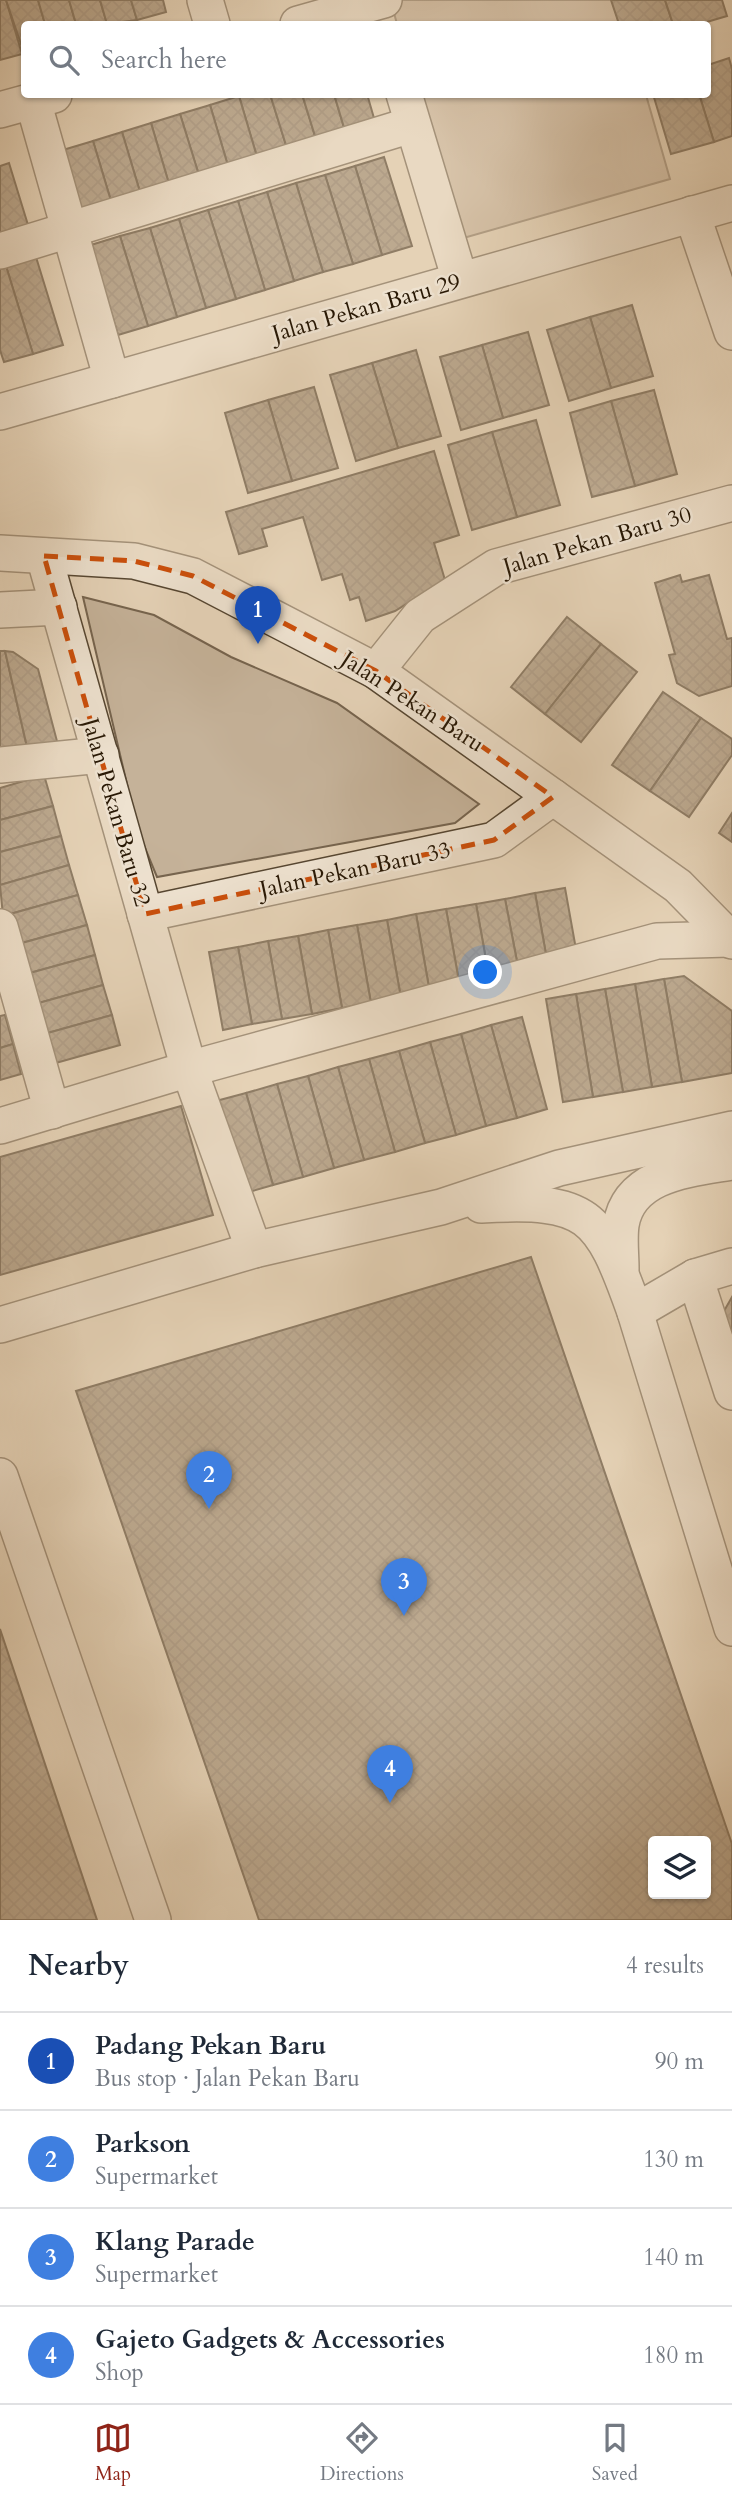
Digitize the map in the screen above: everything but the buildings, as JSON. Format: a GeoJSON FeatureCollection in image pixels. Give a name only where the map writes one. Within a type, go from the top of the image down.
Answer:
{"type":"FeatureCollection","features":[{"type":"Feature","properties":{"kind":"street"},"geometry":{"type":"LineString","coordinates":[[205,0],[211,21]]}},
{"type":"Feature","properties":{"kind":"street"},"geometry":{"type":"LineString","coordinates":[[309,21],[383,0],[387,21]]}},
{"type":"Feature","properties":{"kind":"street"},"geometry":{"type":"LineString","coordinates":[[29,102],[112,380]]}},
{"type":"Feature","properties":{"kind":"street"},"geometry":{"type":"LineString","coordinates":[[0,251],[69,230],[408,110],[460,281]]}},
{"type":"Feature","properties":{"kind":"street","name":"Jalan Pekan Baru 29"},"geometry":{"type":"LineString","coordinates":[[0,412],[732,203]]}},
{"type":"Feature","properties":{"kind":"street"},"geometry":{"type":"LineString","coordinates":[[692,214],[732,332]]}},
{"type":"Feature","properties":{"kind":"street","name":"Jalan Pekan Baru 30"},"geometry":{"type":"LineString","coordinates":[[376,671],[420,616],[496,567],[732,503]]}},
{"type":"Feature","properties":{"kind":"street","name":"Jalan Pekan Baru"},"geometry":{"type":"LineString","coordinates":[[0,553],[134,561],[193,576],[376,671],[678,886],[731,929]]}},
{"type":"Feature","properties":{"kind":"street","name":"Jalan Pekan Baru 32"},"geometry":{"type":"LineString","coordinates":[[44,556],[189,1069],[254,1250]]}},
{"type":"Feature","properties":{"kind":"street"},"geometry":{"type":"LineString","coordinates":[[0,610],[59,607]]}},
{"type":"Feature","properties":{"kind":"street"},"geometry":{"type":"LineString","coordinates":[[0,765],[101,755]]}},
{"type":"Feature","properties":{"kind":"street","name":"Jalan Pekan Baru 33"},"geometry":{"type":"LineString","coordinates":[[145,914],[494,840],[553,797]]}},
{"type":"Feature","properties":{"kind":"street"},"geometry":{"type":"LineString","coordinates":[[0,927],[52,1111]]}},
{"type":"Feature","properties":{"kind":"street"},"geometry":{"type":"LineString","coordinates":[[0,1126],[189,1069],[657,941],[731,929]]}},
{"type":"Feature","properties":{"kind":"street"},"geometry":{"type":"LineString","coordinates":[[0,1325],[254,1250],[441,1207],[559,1168],[732,1129]]}},
{"type":"Feature","properties":{"kind":"street"},"geometry":{"type":"LineString","coordinates":[[621,1272],[621,1224],[628,1204],[642,1189],[660,1178],[680,1171],[732,1162]]}},
{"type":"Feature","properties":{"kind":"street"},"geometry":{"type":"LineString","coordinates":[[441,1207],[505,1203],[567,1207],[583,1215],[598,1229],[621,1272],[635,1312],[732,1628]]}},
{"type":"Feature","properties":{"kind":"street"},"geometry":{"type":"LineString","coordinates":[[635,1312],[695,1277],[732,1266]]}},
{"type":"Feature","properties":{"kind":"street"},"geometry":{"type":"LineString","coordinates":[[695,1277],[732,1392]]}},
{"type":"Feature","properties":{"kind":"street"},"geometry":{"type":"LineString","coordinates":[[0,1476],[153,1920]]}},
{"type":"Feature","properties":{"kind":"highlighted area"},"geometry":{"type":"Polygon","coordinates":[[[44,556],[134,561],[193,576],[376,671],[553,797],[494,840],[145,914],[44,556]]]}},
{"type":"Feature","properties":{"kind":"shaded area"},"geometry":{"type":"Polygon","coordinates":[[[618,0],[624,21],[396,21],[391,2],[618,0]]]}},
{"type":"Feature","properties":{"kind":"shaded area"},"geometry":{"type":"Polygon","coordinates":[[[418,98],[647,98],[670,179],[460,239],[418,98]]]}},
{"type":"Feature","properties":{"kind":"shaded area"},"geometry":{"type":"Polygon","coordinates":[[[83,597],[154,615],[231,657],[337,703],[479,804],[455,823],[157,877],[138,831],[83,597]]]}},
{"type":"Feature","properties":{"kind":"place","name":"Padang Pekan Baru"},"geometry":{"type":"Point","coordinates":[258,644]}},
{"type":"Feature","properties":{"kind":"place","name":"Parkson"},"geometry":{"type":"Point","coordinates":[209,1509]}},
{"type":"Feature","properties":{"kind":"place","name":"Klang Parade"},"geometry":{"type":"Point","coordinates":[404,1616]}},
{"type":"Feature","properties":{"kind":"place","name":"Gajeto Gadgets & Accessories"},"geometry":{"type":"Point","coordinates":[390,1803]}}]}
